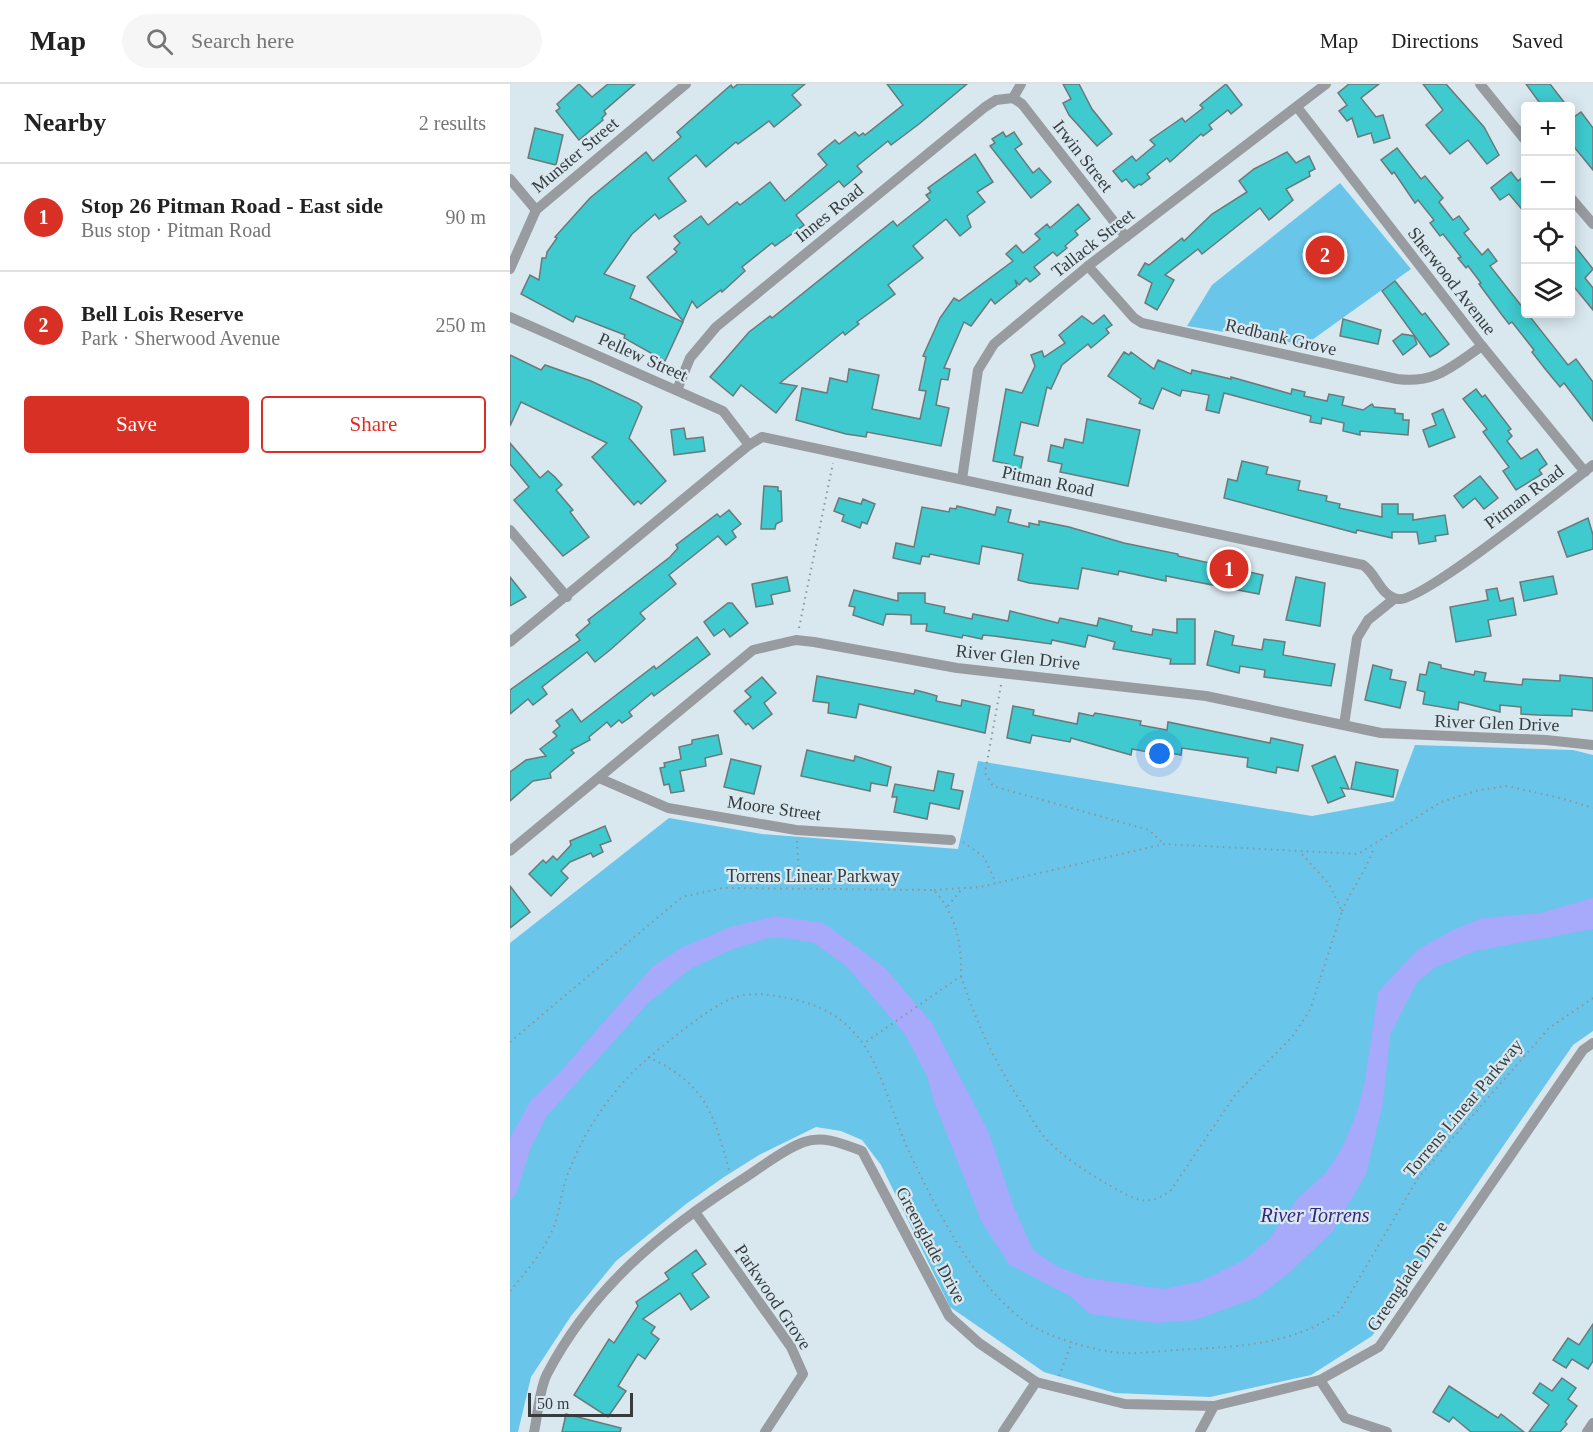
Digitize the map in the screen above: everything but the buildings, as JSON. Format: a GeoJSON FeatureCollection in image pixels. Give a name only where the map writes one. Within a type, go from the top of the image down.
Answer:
{"type":"FeatureCollection","features":[{"type":"Feature","properties":{"kind":"street","name":"Munster Street"},"geometry":{"type":"LineString","coordinates":[[510,269],[536,210],[686,84]]}},
{"type":"Feature","properties":{"kind":"street"},"geometry":{"type":"LineString","coordinates":[[1012,98],[1021,84]]}},
{"type":"Feature","properties":{"kind":"street","name":"Tallack Street"},"geometry":{"type":"LineString","coordinates":[[962,479],[978,370],[994,344],[1088,266],[1326,84]]}},
{"type":"Feature","properties":{"kind":"street"},"geometry":{"type":"LineString","coordinates":[[1480,84],[1521,135]]}},
{"type":"Feature","properties":{"kind":"street","name":"Irwin Street"},"geometry":{"type":"LineString","coordinates":[[1012,98],[1022,104],[1126,237]]}},
{"type":"Feature","properties":{"kind":"street","name":"Innes Road"},"geometry":{"type":"LineString","coordinates":[[676,390],[690,358],[716,327],[985,107],[996,100],[1012,98]]}},
{"type":"Feature","properties":{"kind":"street","name":"Sherwood Avenue"},"geometry":{"type":"LineString","coordinates":[[1297,107],[1482,346],[1589,468]]}},
{"type":"Feature","properties":{"kind":"street"},"geometry":{"type":"LineString","coordinates":[[510,179],[536,210]]}},
{"type":"Feature","properties":{"kind":"street"},"geometry":{"type":"LineString","coordinates":[[1575,202],[1593,224]]}},
{"type":"Feature","properties":{"kind":"street","name":"Redbank Grove"},"geometry":{"type":"LineString","coordinates":[[1088,266],[1134,318],[1142,323],[1397,379],[1414,381],[1430,379],[1482,346]]}},
{"type":"Feature","properties":{"kind":"street","name":"Pellew Street"},"geometry":{"type":"LineString","coordinates":[[510,317],[723,411],[749,445]]}},
{"type":"Feature","properties":{"kind":"street","name":"Pitman Road"},"geometry":{"type":"LineString","coordinates":[[510,642],[749,445],[762,437],[1363,565],[1372,573],[1381,589],[1394,599],[1410,597],[1442,578],[1589,468]]}},
{"type":"Feature","properties":{"kind":"street"},"geometry":{"type":"LineString","coordinates":[[510,530],[567,597]]}},
{"type":"Feature","properties":{"kind":"street"},"geometry":{"type":"LineString","coordinates":[[1344,725],[1357,638],[1368,620],[1394,599]]}},
{"type":"Feature","properties":{"kind":"street","name":"River Glen Drive"},"geometry":{"type":"LineString","coordinates":[[510,851],[753,650],[796,640],[957,668],[1206,696],[1381,733],[1408,736],[1546,740],[1593,745]]}},
{"type":"Feature","properties":{"kind":"street","name":"Moore Street"},"geometry":{"type":"LineString","coordinates":[[599,778],[668,808],[796,830],[951,840]]}},
{"type":"Feature","properties":{"kind":"street","name":"Greenglade Drive"},"geometry":{"type":"LineString","coordinates":[[534,1432],[546,1377],[579,1322],[633,1260],[733,1185],[804,1142],[829,1139],[862,1151],[949,1316],[979,1343],[1036,1382],[1125,1404],[1214,1406],[1320,1380],[1379,1347],[1583,1050],[1593,1043]]}},
{"type":"Feature","properties":{"kind":"street","name":"Parkwood Grove"},"geometry":{"type":"LineString","coordinates":[[695,1212],[791,1347],[803,1374],[765,1432]]}},
{"type":"Feature","properties":{"kind":"street"},"geometry":{"type":"LineString","coordinates":[[1320,1380],[1345,1418],[1387,1432]]}},
{"type":"Feature","properties":{"kind":"street"},"geometry":{"type":"LineString","coordinates":[[1003,1432],[1036,1382]]}},
{"type":"Feature","properties":{"kind":"street"},"geometry":{"type":"LineString","coordinates":[[1200,1432],[1214,1406]]}},
{"type":"Feature","properties":{"kind":"street"},"geometry":{"type":"LineString","coordinates":[[1587,1432],[1593,1423]]}},
{"type":"Feature","properties":{"kind":"path"},"geometry":{"type":"LineString","coordinates":[[796,640],[835,451]]}},
{"type":"Feature","properties":{"kind":"path"},"geometry":{"type":"LineString","coordinates":[[1004,673],[985,773],[993,786],[1149,830],[1164,844],[1301,853],[1358,854],[1441,802],[1479,790],[1507,786],[1593,808]]}},
{"type":"Feature","properties":{"kind":"path"},"geometry":{"type":"LineString","coordinates":[[796,830],[800,889]]}},
{"type":"Feature","properties":{"kind":"path"},"geometry":{"type":"LineString","coordinates":[[951,840],[966,843],[984,858],[996,883]]}},
{"type":"Feature","properties":{"kind":"path","name":"Torrens Linear Parkway"},"geometry":{"type":"LineString","coordinates":[[510,1042],[682,897],[723,888],[934,890],[962,888],[996,883],[1164,844]]}},
{"type":"Feature","properties":{"kind":"path"},"geometry":{"type":"LineString","coordinates":[[934,890],[948,906],[962,952],[961,976],[976,1022],[1007,1083],[1046,1138],[1093,1176],[1126,1195],[1147,1202],[1161,1198],[1172,1190],[1236,1095],[1292,1037],[1310,1010],[1342,911],[1353,885],[1368,866],[1374,846]]}},
{"type":"Feature","properties":{"kind":"path"},"geometry":{"type":"LineString","coordinates":[[1301,853],[1329,884],[1342,911]]}},
{"type":"Feature","properties":{"kind":"path"},"geometry":{"type":"LineString","coordinates":[[948,906],[962,888]]}},
{"type":"Feature","properties":{"kind":"path"},"geometry":{"type":"LineString","coordinates":[[863,1044],[961,976]]}},
{"type":"Feature","properties":{"kind":"path","name":"Torrens Linear Parkway"},"geometry":{"type":"LineString","coordinates":[[510,1291],[534,1263],[552,1232],[565,1182],[576,1153],[592,1125],[621,1086],[648,1058],[719,1006],[733,998],[754,993],[821,1006],[836,1014],[863,1044],[886,1090],[909,1152],[964,1255],[998,1298],[1029,1324],[1072,1342],[1122,1353],[1223,1348],[1298,1335],[1321,1325],[1340,1311],[1418,1179],[1549,1028],[1593,998]]}},
{"type":"Feature","properties":{"kind":"path"},"geometry":{"type":"LineString","coordinates":[[648,1058],[675,1070],[702,1096],[717,1128],[733,1185]]}},
{"type":"Feature","properties":{"kind":"path"},"geometry":{"type":"LineString","coordinates":[[1055,1387],[1072,1342]]}},
{"type":"Feature","properties":{"kind":"shaded area"},"geometry":{"type":"Polygon","coordinates":[[[1340,183],[1411,269],[1305,345],[1187,326],[1212,285],[1340,183]]]}},
{"type":"Feature","properties":{"kind":"shaded area"},"geometry":{"type":"Polygon","coordinates":[[[1415,745],[1573,750],[1593,755],[1593,1031],[1573,1045],[1372,1336],[1311,1375],[1210,1397],[1115,1393],[1044,1372],[950,1307],[881,1165],[862,1140],[841,1131],[816,1127],[759,1155],[724,1177],[686,1204],[616,1261],[571,1316],[531,1377],[518,1432],[510,1432],[510,943],[669,818],[762,834],[958,849],[978,761],[1312,816],[1394,801],[1415,745]]]}},
{"type":"Feature","properties":{"kind":"water","name":"River Torrens"},"geometry":{"type":"Polygon","coordinates":[[[1593,898],[1593,929],[1475,951],[1436,967],[1417,982],[1390,1035],[1383,1103],[1366,1174],[1332,1232],[1289,1273],[1256,1298],[1195,1320],[1156,1323],[1090,1314],[1070,1296],[1010,1265],[982,1223],[934,1102],[927,1076],[905,1034],[846,966],[814,943],[793,939],[772,937],[733,949],[692,968],[649,1002],[546,1117],[530,1150],[517,1192],[510,1201],[510,1138],[531,1100],[559,1073],[653,966],[681,948],[730,927],[776,916],[823,923],[885,968],[932,1023],[989,1133],[1013,1205],[1033,1250],[1058,1267],[1088,1278],[1163,1289],[1201,1281],[1244,1260],[1269,1239],[1299,1197],[1326,1173],[1342,1148],[1357,1112],[1365,1081],[1378,992],[1417,950],[1453,930],[1482,918],[1540,913],[1593,898]]]}},
{"type":"Feature","properties":{"kind":"place","name":"Bell Lois Reserve"},"geometry":{"type":"Point","coordinates":[1325,255]}},
{"type":"Feature","properties":{"kind":"place","name":"Stop 26 Pitman Road - East side"},"geometry":{"type":"Point","coordinates":[1229,569]}}]}
